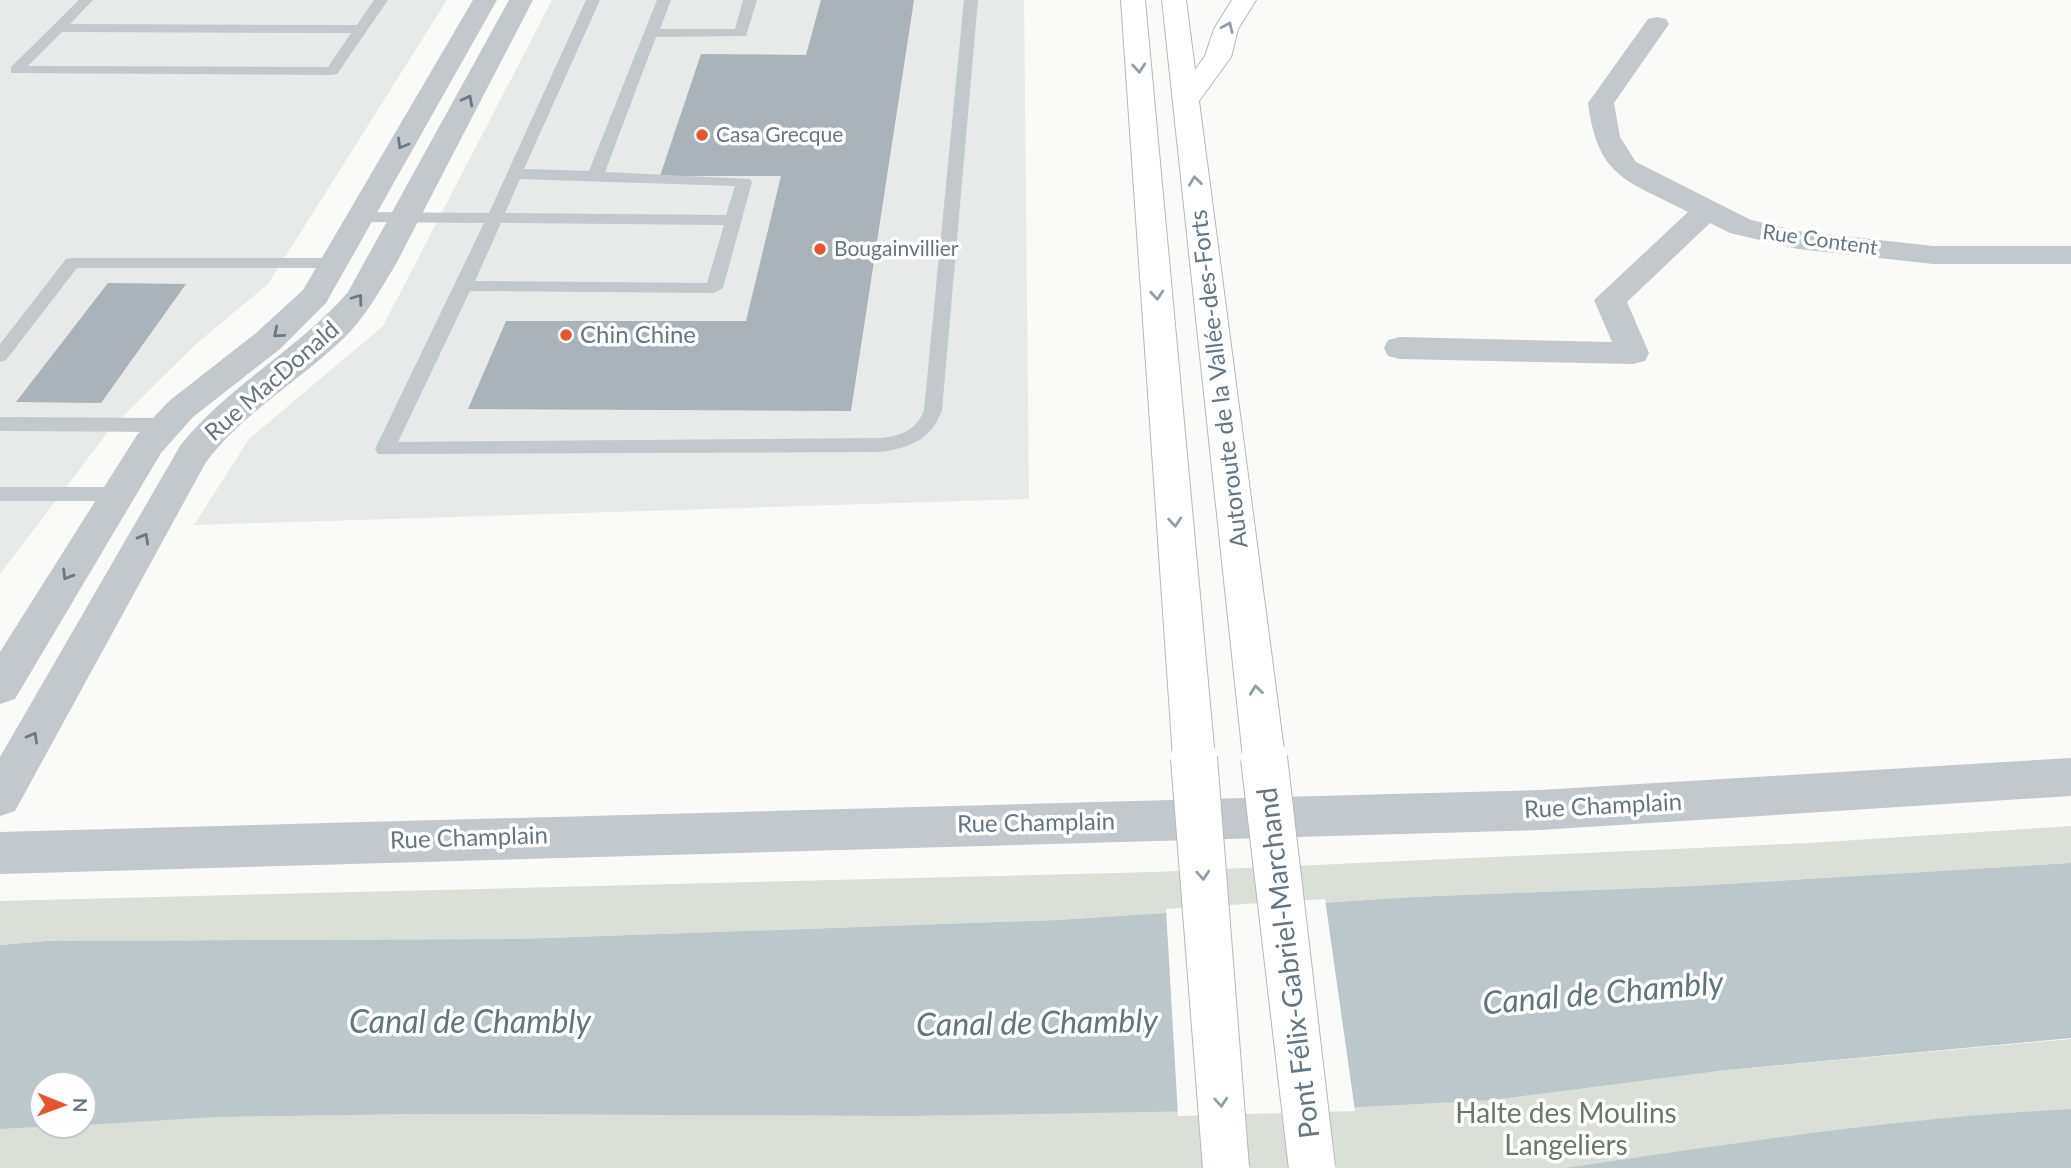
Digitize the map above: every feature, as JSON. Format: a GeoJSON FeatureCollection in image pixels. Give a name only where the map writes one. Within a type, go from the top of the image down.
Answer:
{"type":"FeatureCollection","features":[{"type":"Feature","properties":{"kind":"highway","name":"Autoroute de la Vallée-des-Forts"},"geometry":{"type":"LineString","coordinates":[[1133,0],[1226,1168]]}},
{"type":"Feature","properties":{"kind":"highway","name":"Autoroute de la Vallée-des-Forts"},"geometry":{"type":"LineString","coordinates":[[1174,0],[1264,758]]}},
{"type":"Feature","properties":{"kind":"highway"},"geometry":{"type":"LineString","coordinates":[[1186,101],[1218,57],[1226,29],[1244,0]]}},
{"type":"Feature","properties":{"kind":"highway","name":"Pont Félix-Gabriel-Marchand"},"geometry":{"type":"LineString","coordinates":[[1264,758],[1312,1168]]}},
{"type":"Feature","properties":{"kind":"street","name":"Rue MacDonald"},"geometry":{"type":"LineString","coordinates":[[0,687],[116,494],[164,425],[291,322],[314,296],[335,264],[485,0]]}},
{"type":"Feature","properties":{"kind":"street","name":"Rue MacDonald"},"geometry":{"type":"LineString","coordinates":[[0,797],[192,455],[214,428],[316,346],[345,317],[370,282],[521,0]]}},
{"type":"Feature","properties":{"kind":"street","name":"Rue Content"},"geometry":{"type":"LineString","coordinates":[[1657,24],[1601,103],[1606,137],[1625,168],[1741,227],[1798,240],[1933,254],[2071,256]]}},
{"type":"Feature","properties":{"kind":"street"},"geometry":{"type":"LineString","coordinates":[[1400,348],[1633,353],[1610,300],[1707,210]]}},
{"type":"Feature","properties":{"kind":"street","name":"Rue Champlain"},"geometry":{"type":"LineString","coordinates":[[0,853],[1540,810],[2071,777]]}},
{"type":"Feature","properties":{"kind":"lane"},"geometry":{"type":"LineString","coordinates":[[86,0],[16,70],[332,71],[381,0]]}},
{"type":"Feature","properties":{"kind":"lane"},"geometry":{"type":"LineString","coordinates":[[593,0],[464,286],[385,449],[881,445],[912,438],[926,426],[933,410],[971,0]]}},
{"type":"Feature","properties":{"kind":"lane"},"geometry":{"type":"LineString","coordinates":[[596,174],[664,0]]}},
{"type":"Feature","properties":{"kind":"lane"},"geometry":{"type":"LineString","coordinates":[[651,33],[741,33],[750,0]]}},
{"type":"Feature","properties":{"kind":"lane"},"geometry":{"type":"LineString","coordinates":[[58,29],[361,29]]}},
{"type":"Feature","properties":{"kind":"lane"},"geometry":{"type":"LineString","coordinates":[[464,286],[714,288],[744,182],[645,180],[596,174],[515,174]]}},
{"type":"Feature","properties":{"kind":"lane"},"geometry":{"type":"LineString","coordinates":[[360,217],[733,220]]}},
{"type":"Feature","properties":{"kind":"lane"},"geometry":{"type":"LineString","coordinates":[[0,356],[72,263],[335,264]]}},
{"type":"Feature","properties":{"kind":"lane"},"geometry":{"type":"LineString","coordinates":[[0,424],[164,425]]}},
{"type":"Feature","properties":{"kind":"lane"},"geometry":{"type":"LineString","coordinates":[[0,494],[116,494]]}},
{"type":"Feature","properties":{"kind":"shaded area"},"geometry":{"type":"Polygon","coordinates":[[[0,0],[447,0],[268,284],[196,344],[111,428],[0,574],[0,0]]]}},
{"type":"Feature","properties":{"kind":"shaded area"},"geometry":{"type":"Polygon","coordinates":[[[552,0],[1024,0],[1029,499],[194,525],[249,439],[383,326],[552,0]]]}},
{"type":"Feature","properties":{"kind":"green space"},"geometry":{"type":"Polygon","coordinates":[[[2071,826],[2071,863],[1693,886],[1413,897],[1057,920],[518,939],[47,941],[0,945],[0,901],[1155,872],[1809,843],[2071,826]]]}},
{"type":"Feature","properties":{"kind":"green space","name":"Halte des Moulins Langeliers"},"geometry":{"type":"Polygon","coordinates":[[[2071,1039],[2071,1109],[1880,1125],[1564,1168],[0,1168],[0,1129],[28,1127],[28,1140],[98,1140],[98,1124],[218,1117],[423,1114],[911,1116],[1493,1100],[1727,1070],[2071,1039]]]}},
{"type":"Feature","properties":{"kind":"water","name":"Canal de Chambly"},"geometry":{"type":"Polygon","coordinates":[[[2071,863],[2071,1038],[1727,1070],[1493,1100],[1320,1109],[911,1116],[423,1114],[218,1117],[98,1124],[98,1070],[28,1070],[28,1128],[0,1129],[0,945],[47,941],[518,939],[1057,920],[1413,897],[1693,886],[2071,863]]]}},
{"type":"Feature","properties":{"kind":"water"},"geometry":{"type":"Polygon","coordinates":[[[2071,1109],[2071,1168],[1564,1168],[1880,1125],[2071,1109]]]}},
{"type":"Feature","properties":{"kind":"pier"},"geometry":{"type":"Polygon","coordinates":[[[1325,899],[1355,1111],[1178,1116],[1166,909],[1325,899]]]}},
{"type":"Feature","properties":{"kind":"building","name":"Bougainvillier"},"geometry":{"type":"Polygon","coordinates":[[[821,0],[914,0],[851,411],[468,409],[506,321],[746,321],[781,176],[660,176],[701,54],[806,55],[821,0]]]}},
{"type":"Feature","properties":{"kind":"building"},"geometry":{"type":"Polygon","coordinates":[[[108,283],[186,284],[101,403],[16,402],[108,283]]]}},
{"type":"Feature","properties":{"kind":"place","name":"Casa Grecque"},"geometry":{"type":"Point","coordinates":[702,135]}},
{"type":"Feature","properties":{"kind":"place","name":"Bougainvillier"},"geometry":{"type":"Point","coordinates":[820,249]}},
{"type":"Feature","properties":{"kind":"place","name":"Chin Chine"},"geometry":{"type":"Point","coordinates":[566,335]}}]}
